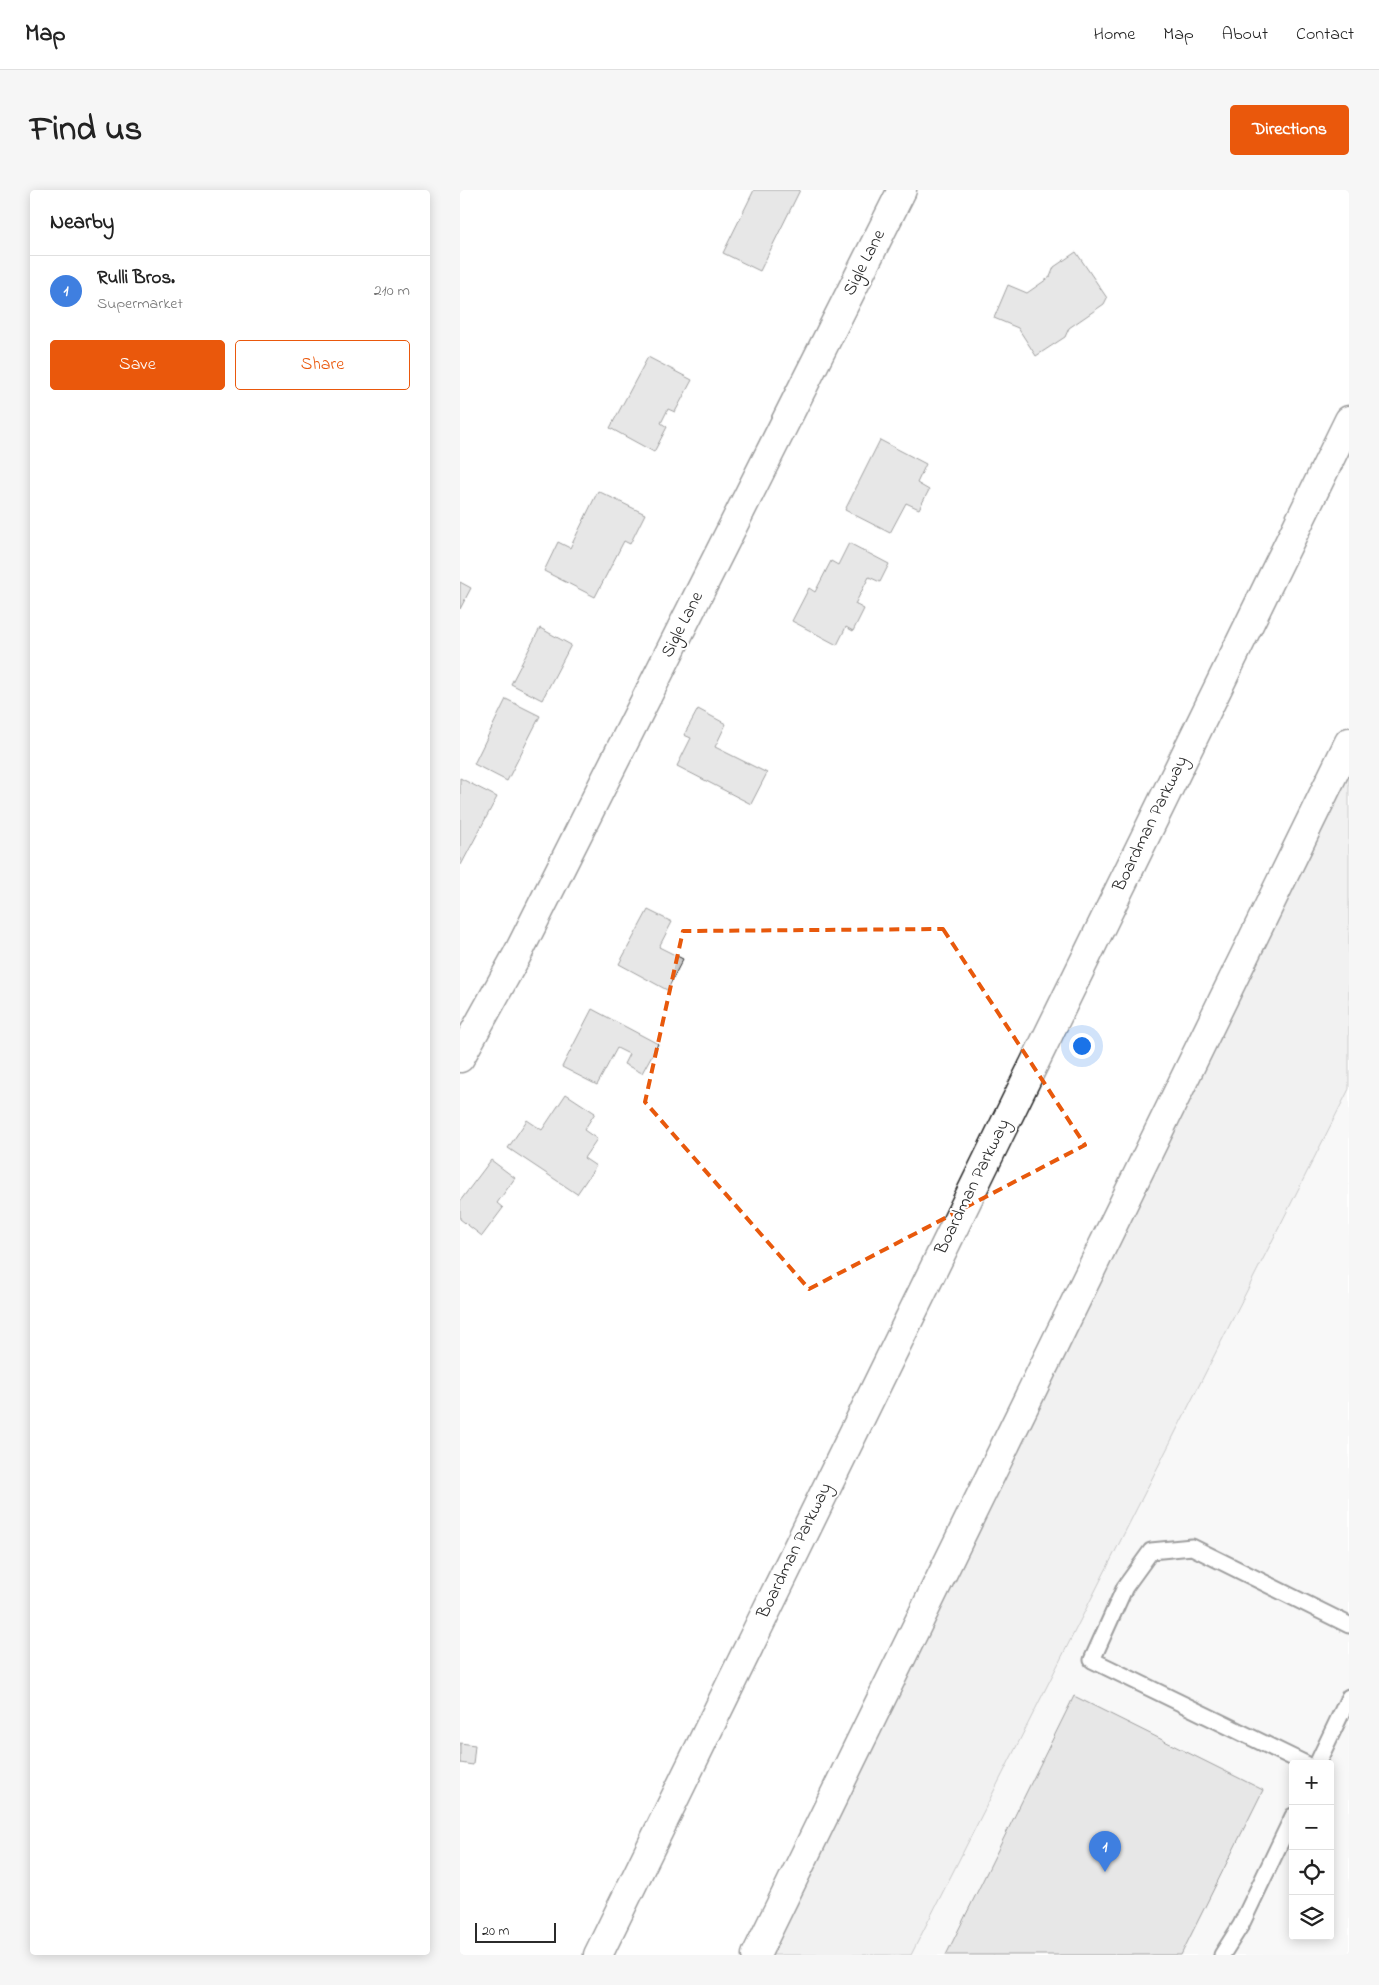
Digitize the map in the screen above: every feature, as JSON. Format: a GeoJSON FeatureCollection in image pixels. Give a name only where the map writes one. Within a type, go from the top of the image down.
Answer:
{"type":"FeatureCollection","features":[{"type":"Feature","properties":{"kind":"main road","name":"Sigle Lane"},"geometry":{"type":"LineString","coordinates":[[460,1058],[517,955],[902,190]]}},
{"type":"Feature","properties":{"kind":"main road","name":"Boardman Parkway"},"geometry":{"type":"LineString","coordinates":[[598,1955],[1349,420]]}},
{"type":"Feature","properties":{"kind":"main road"},"geometry":{"type":"LineString","coordinates":[[756,1955],[1349,742]]}},
{"type":"Feature","properties":{"kind":"lane"},"geometry":{"type":"LineString","coordinates":[[1298,1760],[1092,1660],[1125,1587],[1150,1550],[1192,1547],[1349,1625]]}},
{"type":"Feature","properties":{"kind":"lane"},"geometry":{"type":"LineString","coordinates":[[1320,1760],[1349,1697]]}},
{"type":"Feature","properties":{"kind":"lane"},"geometry":{"type":"LineString","coordinates":[[1222,1955],[1241,1925],[1289,1824]]}},
{"type":"Feature","properties":{"kind":"highlighted area"},"geometry":{"type":"Polygon","coordinates":[[[943,929],[1085,1145],[809,1289],[645,1102],[683,931],[943,929]]]}},
{"type":"Feature","properties":{"kind":"shaded area"},"geometry":{"type":"Polygon","coordinates":[[[1349,742],[1349,1089],[911,1955],[756,1955],[1349,742]]]}},
{"type":"Feature","properties":{"kind":"shaded area"},"geometry":{"type":"Polygon","coordinates":[[[1349,1089],[1349,1955],[911,1955],[1349,1089]]]}},
{"type":"Feature","properties":{"kind":"building"},"geometry":{"type":"Polygon","coordinates":[[[754,190],[800,190],[760,271],[723,253],[754,190]]]}},
{"type":"Feature","properties":{"kind":"building"},"geometry":{"type":"Polygon","coordinates":[[[1076,252],[1107,298],[1104,304],[1069,328],[1065,337],[1036,356],[1018,328],[994,318],[1008,285],[1027,293],[1050,277],[1054,267],[1076,252]]]}},
{"type":"Feature","properties":{"kind":"building"},"geometry":{"type":"Polygon","coordinates":[[[648,357],[692,380],[675,412],[668,409],[661,423],[667,427],[654,452],[610,428],[648,357]]]}},
{"type":"Feature","properties":{"kind":"building"},"geometry":{"type":"Polygon","coordinates":[[[880,440],[926,464],[917,483],[929,490],[919,509],[906,503],[890,533],[845,510],[880,440]]]}},
{"type":"Feature","properties":{"kind":"building"},"geometry":{"type":"Polygon","coordinates":[[[598,491],[645,514],[630,544],[624,541],[595,597],[544,571],[558,542],[570,548],[598,491]]]}},
{"type":"Feature","properties":{"kind":"building"},"geometry":{"type":"Polygon","coordinates":[[[849,543],[889,564],[880,582],[869,577],[855,604],[864,609],[853,631],[846,627],[837,645],[792,621],[809,588],[815,592],[831,561],[838,565],[849,543]]]}},
{"type":"Feature","properties":{"kind":"building"},"geometry":{"type":"Polygon","coordinates":[[[460,582],[471,588],[460,609],[460,582]]]}},
{"type":"Feature","properties":{"kind":"building"},"geometry":{"type":"Polygon","coordinates":[[[540,628],[571,645],[542,700],[511,684],[540,628]]]}},
{"type":"Feature","properties":{"kind":"building"},"geometry":{"type":"Polygon","coordinates":[[[506,699],[540,716],[507,781],[474,764],[506,699]]]}},
{"type":"Feature","properties":{"kind":"building"},"geometry":{"type":"Polygon","coordinates":[[[698,709],[726,724],[715,747],[767,773],[751,804],[677,766],[691,738],[684,735],[698,709]]]}},
{"type":"Feature","properties":{"kind":"building"},"geometry":{"type":"Polygon","coordinates":[[[460,778],[497,797],[461,865],[460,864],[460,778]]]}},
{"type":"Feature","properties":{"kind":"building"},"geometry":{"type":"Polygon","coordinates":[[[648,910],[672,922],[659,947],[683,959],[667,990],[619,964],[648,910]]]}},
{"type":"Feature","properties":{"kind":"building"},"geometry":{"type":"Polygon","coordinates":[[[592,1009],[658,1044],[642,1073],[624,1064],[629,1054],[617,1048],[597,1085],[562,1067],[592,1009]]]}},
{"type":"Feature","properties":{"kind":"building"},"geometry":{"type":"Polygon","coordinates":[[[566,1094],[595,1113],[584,1130],[597,1139],[584,1158],[596,1166],[577,1194],[508,1148],[527,1120],[542,1130],[566,1094]]]}},
{"type":"Feature","properties":{"kind":"building"},"geometry":{"type":"Polygon","coordinates":[[[491,1160],[515,1178],[497,1203],[503,1208],[482,1236],[460,1219],[460,1201],[491,1160]]]}},
{"type":"Feature","properties":{"kind":"building"},"geometry":{"type":"Polygon","coordinates":[[[1074,1696],[1263,1790],[1181,1955],[946,1955],[1074,1696]]]}},
{"type":"Feature","properties":{"kind":"building"},"geometry":{"type":"Polygon","coordinates":[[[460,1743],[475,1745],[473,1765],[460,1763],[460,1743]]]}},
{"type":"Feature","properties":{"kind":"place","name":"Rulli Bros."},"geometry":{"type":"Point","coordinates":[1105,1872]}}]}
